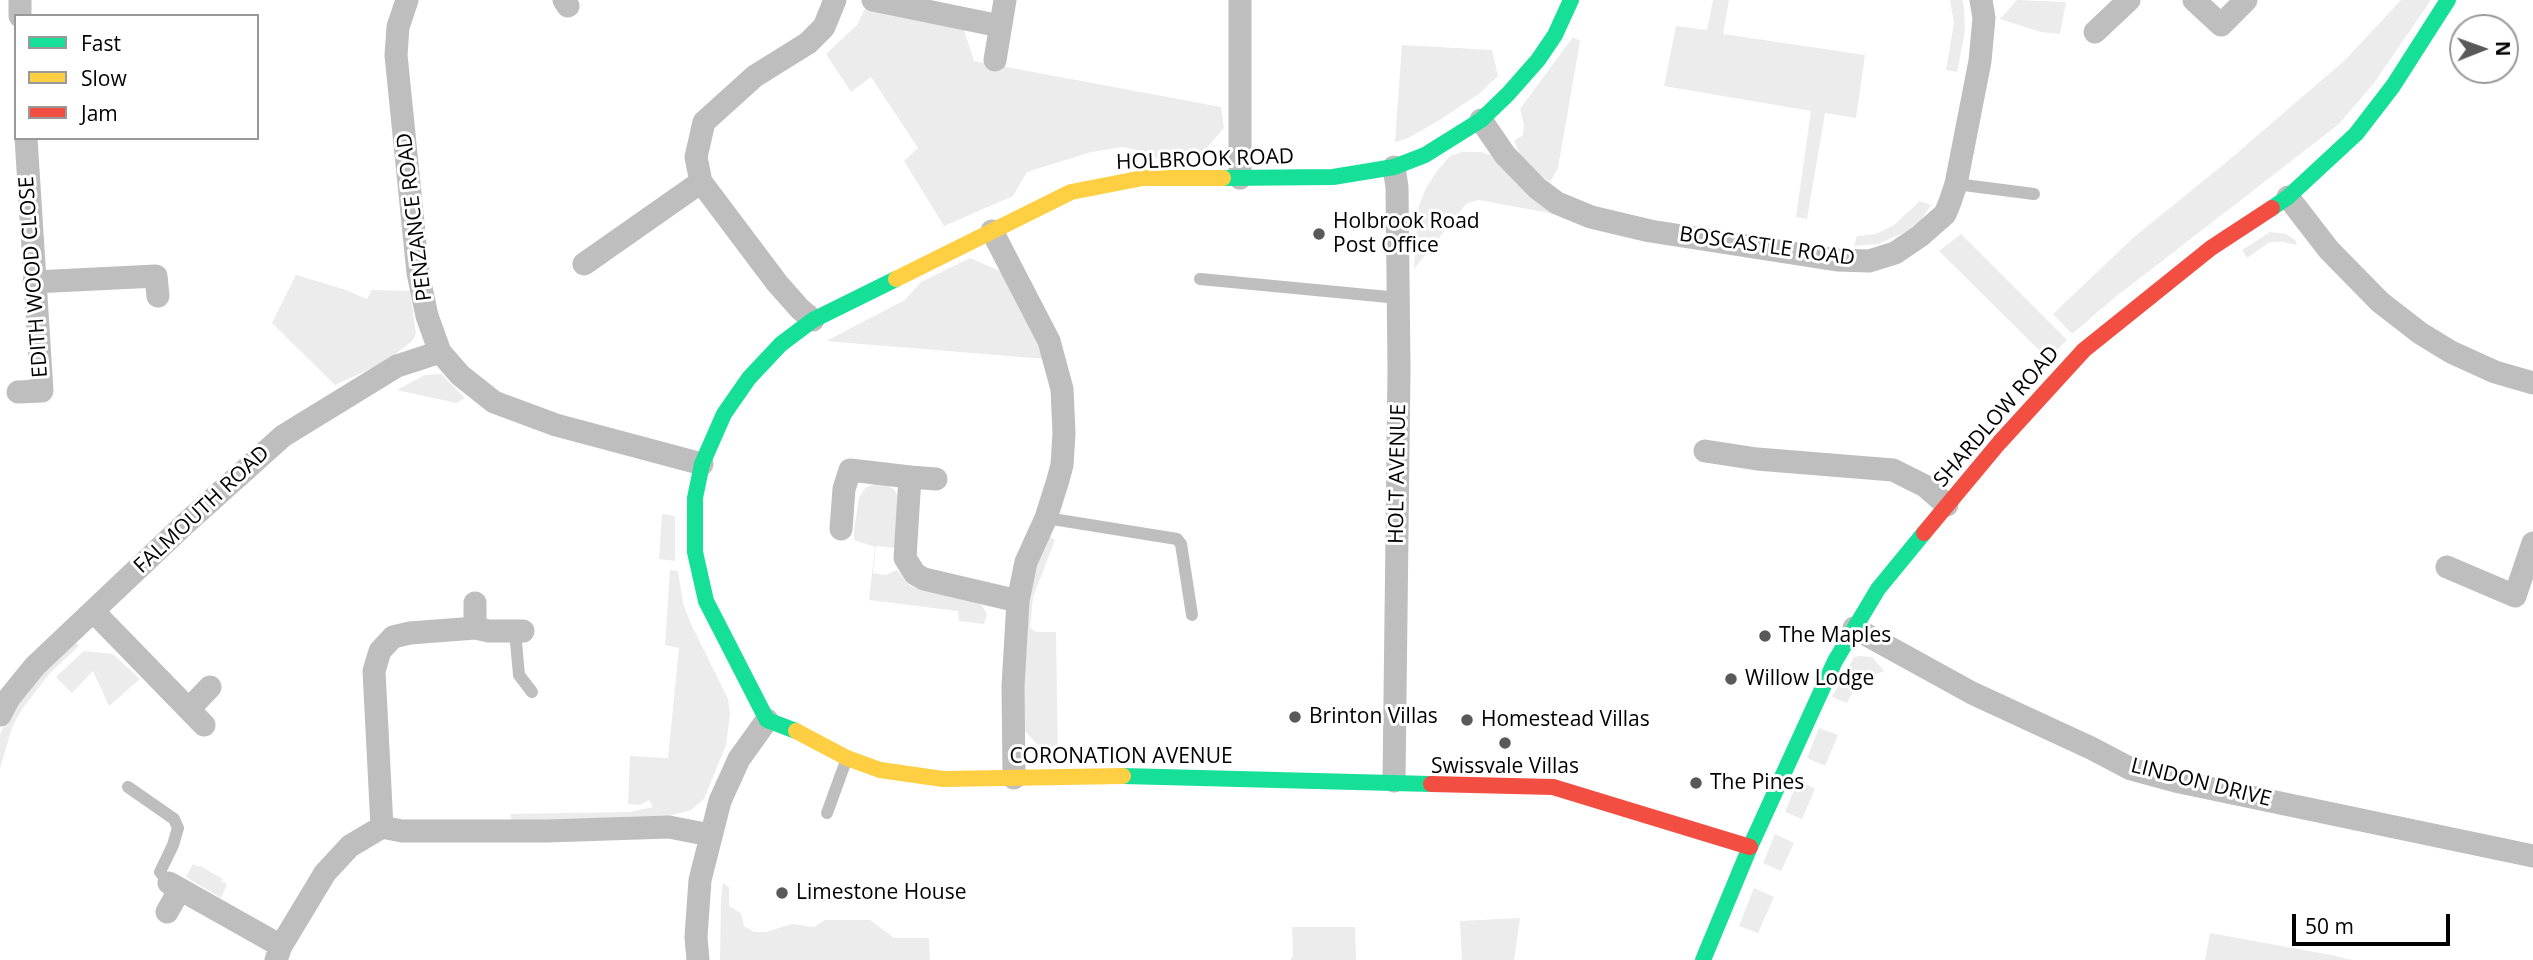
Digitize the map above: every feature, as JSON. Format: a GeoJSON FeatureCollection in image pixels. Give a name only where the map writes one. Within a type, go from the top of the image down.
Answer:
{"type":"FeatureCollection","features":[{"type":"Feature","properties":{"kind":"street","name":"PENZANCE ROAD"},"geometry":{"type":"LineString","coordinates":[[407,0],[398,27],[397,55],[418,273],[427,316],[440,352],[460,374],[494,402],[567,428],[702,464]]}},
{"type":"Feature","properties":{"kind":"street"},"geometry":{"type":"LineString","coordinates":[[813,320],[777,283],[701,182],[696,156],[704,122],[755,76],[808,43],[824,27],[835,0]]}},
{"type":"Feature","properties":{"kind":"street"},"geometry":{"type":"LineString","coordinates":[[873,0],[1000,26]]}},
{"type":"Feature","properties":{"kind":"street"},"geometry":{"type":"LineString","coordinates":[[995,60],[1005,0]]}},
{"type":"Feature","properties":{"kind":"street"},"geometry":{"type":"LineString","coordinates":[[1240,0],[1240,178]]}},
{"type":"Feature","properties":{"kind":"street","name":"HOLBROOK ROAD"},"geometry":{"type":"LineString","coordinates":[[702,464],[724,414],[749,378],[781,344],[813,320],[1071,192],[1143,178],[1333,177],[1394,167],[1425,155],[1481,120],[1538,60],[1555,35],[1571,0]]}},
{"type":"Feature","properties":{"kind":"street"},"geometry":{"type":"LineString","coordinates":[[2095,32],[2129,0],[2105,0]]}},
{"type":"Feature","properties":{"kind":"street"},"geometry":{"type":"LineString","coordinates":[[2194,0],[2221,25],[2246,0]]}},
{"type":"Feature","properties":{"kind":"street","name":"SHARDLOW ROAD"},"geometry":{"type":"LineString","coordinates":[[1703,960],[1750,847],[1835,661],[1878,589],[1999,443],[2084,350],[2211,248],[2288,197],[2356,134],[2393,86],[2448,0]]}},
{"type":"Feature","properties":{"kind":"street","name":"BOSCASTLE ROAD"},"geometry":{"type":"LineString","coordinates":[[1481,120],[1505,155],[1537,188],[1557,203],[1591,217],[1650,231],[1837,260],[1869,261],[1895,253],[1945,214],[1956,184],[1980,61],[1988,1]]}},
{"type":"Feature","properties":{"kind":"street","name":"EDITH WOOD CLOSE"},"geometry":{"type":"LineString","coordinates":[[18,392],[42,391],[26,140]]}},
{"type":"Feature","properties":{"kind":"street","name":"HOLT AVENUE"},"geometry":{"type":"LineString","coordinates":[[1394,167],[1397,187],[1399,298],[1394,781]]}},
{"type":"Feature","properties":{"kind":"street"},"geometry":{"type":"LineString","coordinates":[[584,264],[701,182]]}},
{"type":"Feature","properties":{"kind":"street"},"geometry":{"type":"LineString","coordinates":[[2288,197],[2329,250],[2380,302],[2410,325],[2451,352],[2495,372],[2533,383]]}},
{"type":"Feature","properties":{"kind":"street"},"geometry":{"type":"LineString","coordinates":[[992,231],[1045,328],[1062,389],[1064,433],[1062,465],[1046,518],[1026,562],[1018,601],[1013,686],[1014,778]]}},
{"type":"Feature","properties":{"kind":"street"},"geometry":{"type":"LineString","coordinates":[[34,282],[156,276],[159,296]]}},
{"type":"Feature","properties":{"kind":"street","name":"FALMOUTH ROAD"},"geometry":{"type":"LineString","coordinates":[[0,715],[9,698],[35,666],[185,524],[283,436],[397,366],[440,352]]}},
{"type":"Feature","properties":{"kind":"street"},"geometry":{"type":"LineString","coordinates":[[1704,451],[1726,456],[1893,470],[1925,486],[1947,505]]}},
{"type":"Feature","properties":{"kind":"street"},"geometry":{"type":"LineString","coordinates":[[698,960],[696,937],[700,880],[710,835],[728,780],[739,759],[767,720],[706,601],[695,552],[695,498],[702,464]]}},
{"type":"Feature","properties":{"kind":"street"},"geometry":{"type":"LineString","coordinates":[[841,529],[844,489],[850,470],[936,479]]}},
{"type":"Feature","properties":{"kind":"street"},"geometry":{"type":"LineString","coordinates":[[910,477],[905,558],[915,574],[924,579],[1018,601]]}},
{"type":"Feature","properties":{"kind":"street"},"geometry":{"type":"LineString","coordinates":[[2447,567],[2524,600],[2533,543]]}},
{"type":"Feature","properties":{"kind":"street"},"geometry":{"type":"LineString","coordinates":[[475,603],[475,628]]}},
{"type":"Feature","properties":{"kind":"street"},"geometry":{"type":"LineString","coordinates":[[94,612],[196,717],[210,687]]}},
{"type":"Feature","properties":{"kind":"street"},"geometry":{"type":"LineString","coordinates":[[382,827],[374,671],[380,651],[393,638],[410,632],[475,628],[519,631]]}},
{"type":"Feature","properties":{"kind":"street","name":"LINDON DRIVE"},"geometry":{"type":"LineString","coordinates":[[1854,628],[1972,693],[2131,769],[2175,781],[2533,856]]}},
{"type":"Feature","properties":{"kind":"street","name":"CORONATION AVENUE"},"geometry":{"type":"LineString","coordinates":[[767,720],[786,726],[847,758],[913,776],[943,779],[1094,775],[1553,786],[1750,847]]}},
{"type":"Feature","properties":{"kind":"street"},"geometry":{"type":"LineString","coordinates":[[167,912],[175,886],[278,953],[326,873],[350,846],[382,827],[402,831],[547,831],[668,827],[710,835]]}},
{"type":"Feature","properties":{"kind":"lane"},"geometry":{"type":"LineString","coordinates":[[1956,184],[2034,194]]}},
{"type":"Feature","properties":{"kind":"lane"},"geometry":{"type":"LineString","coordinates":[[1200,279],[1399,298]]}},
{"type":"Feature","properties":{"kind":"lane"},"geometry":{"type":"LineString","coordinates":[[1046,518],[1177,539],[1181,544],[1192,615]]}},
{"type":"Feature","properties":{"kind":"lane"},"geometry":{"type":"LineString","coordinates":[[519,631],[519,675],[532,692]]}},
{"type":"Feature","properties":{"kind":"lane"},"geometry":{"type":"LineString","coordinates":[[827,813],[847,758]]}},
{"type":"Feature","properties":{"kind":"lane"},"geometry":{"type":"LineString","coordinates":[[128,787],[174,819],[178,828],[160,872],[175,886]]}},
{"type":"Feature","properties":{"kind":"shaded area"},"geometry":{"type":"Polygon","coordinates":[[[1713,0],[1729,0],[1723,34],[1865,55],[1856,118],[1825,113],[1807,219],[1796,217],[1811,111],[1664,86],[1676,26],[1707,30],[1713,0]]]}},
{"type":"Feature","properties":{"kind":"shaded area"},"geometry":{"type":"Polygon","coordinates":[[[1950,0],[1962,0],[1964,7],[1965,31],[1957,72],[1946,70],[1954,23],[1950,0]]]}},
{"type":"Feature","properties":{"kind":"shaded area"},"geometry":{"type":"Polygon","coordinates":[[[2017,0],[2066,2],[2060,34],[2041,32],[2000,19],[2017,0]]]}},
{"type":"Feature","properties":{"kind":"shaded area"},"geometry":{"type":"Polygon","coordinates":[[[2401,0],[2431,0],[2374,83],[2339,124],[2113,299],[2072,334],[2053,314],[2134,237],[2345,60],[2401,0]]]}},
{"type":"Feature","properties":{"kind":"shaded area"},"geometry":{"type":"Polygon","coordinates":[[[867,5],[964,30],[974,61],[1221,107],[1224,128],[1203,152],[1182,153],[1163,163],[1150,153],[1123,147],[1091,152],[1027,172],[1013,196],[944,226],[904,161],[918,148],[871,77],[851,92],[826,54],[857,25],[867,5]]]}},
{"type":"Feature","properties":{"kind":"shaded area"},"geometry":{"type":"Polygon","coordinates":[[[1573,37],[1580,41],[1558,168],[1550,182],[1525,165],[1514,141],[1523,135],[1524,125],[1520,109],[1573,37]]]}},
{"type":"Feature","properties":{"kind":"shaded area"},"geometry":{"type":"Polygon","coordinates":[[[1402,45],[1492,50],[1498,76],[1480,93],[1438,121],[1408,138],[1395,142],[1402,45]]]}},
{"type":"Feature","properties":{"kind":"shaded area"},"geometry":{"type":"Polygon","coordinates":[[[1462,152],[1481,152],[1498,157],[1571,217],[1479,200],[1467,203],[1414,269],[1418,208],[1426,188],[1450,156],[1462,152]]]}},
{"type":"Feature","properties":{"kind":"shaded area"},"geometry":{"type":"Polygon","coordinates":[[[1920,201],[1931,205],[1921,220],[1907,231],[1878,244],[1854,246],[1857,236],[1876,234],[1894,225],[1920,201]]]}},
{"type":"Feature","properties":{"kind":"shaded area"},"geometry":{"type":"Polygon","coordinates":[[[2270,232],[2286,234],[2295,240],[2297,245],[2270,242],[2247,258],[2242,250],[2270,232]]]}},
{"type":"Feature","properties":{"kind":"shaded area"},"geometry":{"type":"Polygon","coordinates":[[[1961,234],[2067,340],[2048,359],[1939,251],[1961,234]]]}},
{"type":"Feature","properties":{"kind":"shaded area"},"geometry":{"type":"Polygon","coordinates":[[[970,258],[1007,274],[1045,359],[826,341],[905,300],[921,282],[970,258]]]}},
{"type":"Feature","properties":{"kind":"shaded area"},"geometry":{"type":"Polygon","coordinates":[[[296,275],[367,299],[372,290],[410,291],[416,334],[412,341],[385,362],[335,385],[272,323],[296,275]]]}},
{"type":"Feature","properties":{"kind":"shaded area"},"geometry":{"type":"Polygon","coordinates":[[[441,374],[465,398],[456,403],[397,390],[425,375],[441,374]]]}},
{"type":"Feature","properties":{"kind":"shaded area"},"geometry":{"type":"Polygon","coordinates":[[[874,484],[894,489],[900,501],[894,548],[876,546],[873,573],[886,575],[897,570],[909,585],[923,591],[942,592],[979,601],[987,614],[984,624],[959,621],[958,611],[869,600],[875,547],[854,540],[854,530],[859,498],[865,488],[874,484]]]}},
{"type":"Feature","properties":{"kind":"shaded area"},"geometry":{"type":"Polygon","coordinates":[[[662,514],[675,516],[675,561],[659,559],[662,514]]]}},
{"type":"Feature","properties":{"kind":"shaded area"},"geometry":{"type":"Polygon","coordinates":[[[1047,535],[1055,540],[1033,597],[1030,628],[1037,632],[1056,632],[1058,759],[1051,759],[1024,730],[1022,691],[1028,582],[1047,535]]]}},
{"type":"Feature","properties":{"kind":"shaded area"},"geometry":{"type":"Polygon","coordinates":[[[670,570],[678,571],[683,603],[691,624],[728,699],[730,714],[726,745],[704,799],[691,810],[665,817],[512,821],[510,814],[630,812],[653,807],[649,800],[640,805],[628,804],[630,756],[668,758],[679,648],[665,645],[670,570]]]}},
{"type":"Feature","properties":{"kind":"shaded area"},"geometry":{"type":"Polygon","coordinates":[[[73,640],[79,646],[50,673],[22,709],[12,727],[0,769],[0,735],[15,703],[73,640]]]}},
{"type":"Feature","properties":{"kind":"shaded area"},"geometry":{"type":"Polygon","coordinates":[[[84,651],[113,654],[140,679],[109,706],[93,671],[72,693],[56,677],[84,651]]]}},
{"type":"Feature","properties":{"kind":"shaded area"},"geometry":{"type":"Polygon","coordinates":[[[1854,657],[1872,657],[1884,671],[1858,682],[1847,703],[1832,697],[1854,657]]]}},
{"type":"Feature","properties":{"kind":"shaded area"},"geometry":{"type":"Polygon","coordinates":[[[1819,728],[1838,735],[1825,766],[1807,758],[1819,728]]]}},
{"type":"Feature","properties":{"kind":"shaded area"},"geometry":{"type":"Polygon","coordinates":[[[1798,780],[1815,789],[1802,819],[1785,812],[1798,780]]]}},
{"type":"Feature","properties":{"kind":"shaded area"},"geometry":{"type":"Polygon","coordinates":[[[1775,834],[1794,843],[1781,871],[1763,863],[1775,834]]]}},
{"type":"Feature","properties":{"kind":"shaded area"},"geometry":{"type":"Polygon","coordinates":[[[193,864],[223,879],[221,881],[227,884],[221,898],[186,877],[193,864]]]}},
{"type":"Feature","properties":{"kind":"shaded area"},"geometry":{"type":"Polygon","coordinates":[[[723,883],[729,887],[729,906],[741,913],[744,926],[754,932],[766,932],[792,924],[814,927],[825,920],[870,920],[894,938],[929,938],[930,960],[720,960],[723,883]]]}},
{"type":"Feature","properties":{"kind":"shaded area"},"geometry":{"type":"Polygon","coordinates":[[[1754,888],[1774,897],[1758,933],[1739,926],[1754,888]]]}},
{"type":"Feature","properties":{"kind":"shaded area"},"geometry":{"type":"Polygon","coordinates":[[[1520,918],[1514,960],[1462,960],[1460,921],[1520,918]]]}},
{"type":"Feature","properties":{"kind":"shaded area"},"geometry":{"type":"Polygon","coordinates":[[[1292,927],[1355,927],[1356,960],[1291,960],[1292,927]]]}},
{"type":"Feature","properties":{"kind":"shaded area"},"geometry":{"type":"Polygon","coordinates":[[[2210,933],[2331,955],[2352,960],[2205,960],[2210,933]]]}},
{"type":"Feature","properties":{"kind":"traffic: fast"},"geometry":{"type":"LineString","coordinates":[[1223,178],[1333,177],[1394,167],[1425,155],[1481,120],[1508,94],[1538,60],[1555,35],[1571,0]]}},
{"type":"Feature","properties":{"kind":"traffic: fast"},"geometry":{"type":"LineString","coordinates":[[2272,208],[2288,197],[2356,134],[2393,86],[2448,0]]}},
{"type":"Feature","properties":{"kind":"traffic: fast"},"geometry":{"type":"LineString","coordinates":[[796,731],[767,720],[706,601],[695,552],[695,498],[702,464],[724,414],[749,378],[781,344],[813,320],[896,279]]}},
{"type":"Feature","properties":{"kind":"traffic: fast"},"geometry":{"type":"LineString","coordinates":[[1703,960],[1750,847],[1835,661],[1878,589],[1924,533]]}},
{"type":"Feature","properties":{"kind":"traffic: fast"},"geometry":{"type":"LineString","coordinates":[[1123,776],[1431,784]]}},
{"type":"Feature","properties":{"kind":"traffic: slow"},"geometry":{"type":"LineString","coordinates":[[896,279],[1071,192],[1143,178],[1223,178]]}},
{"type":"Feature","properties":{"kind":"traffic: slow"},"geometry":{"type":"LineString","coordinates":[[796,731],[847,758],[880,770],[943,779],[1123,776]]}},
{"type":"Feature","properties":{"kind":"traffic: jam"},"geometry":{"type":"LineString","coordinates":[[1924,533],[1999,443],[2084,350],[2211,248],[2272,208]]}},
{"type":"Feature","properties":{"kind":"traffic: jam"},"geometry":{"type":"LineString","coordinates":[[1431,784],[1553,787],[1750,847]]}},
{"type":"Feature","properties":{"kind":"place","name":"Holbrook Road Post Office"},"geometry":{"type":"Point","coordinates":[1319,234]}},
{"type":"Feature","properties":{"kind":"place","name":"The Maples"},"geometry":{"type":"Point","coordinates":[1765,636]}},
{"type":"Feature","properties":{"kind":"place","name":"Willow Lodge"},"geometry":{"type":"Point","coordinates":[1731,679]}},
{"type":"Feature","properties":{"kind":"place","name":"Brinton Villas"},"geometry":{"type":"Point","coordinates":[1295,717]}},
{"type":"Feature","properties":{"kind":"place","name":"Homestead Villas"},"geometry":{"type":"Point","coordinates":[1467,720]}},
{"type":"Feature","properties":{"kind":"place","name":"Swissvale Villas"},"geometry":{"type":"Point","coordinates":[1505,743]}},
{"type":"Feature","properties":{"kind":"place","name":"The Pines"},"geometry":{"type":"Point","coordinates":[1696,783]}},
{"type":"Feature","properties":{"kind":"place","name":"Limestone House"},"geometry":{"type":"Point","coordinates":[782,893]}}]}
